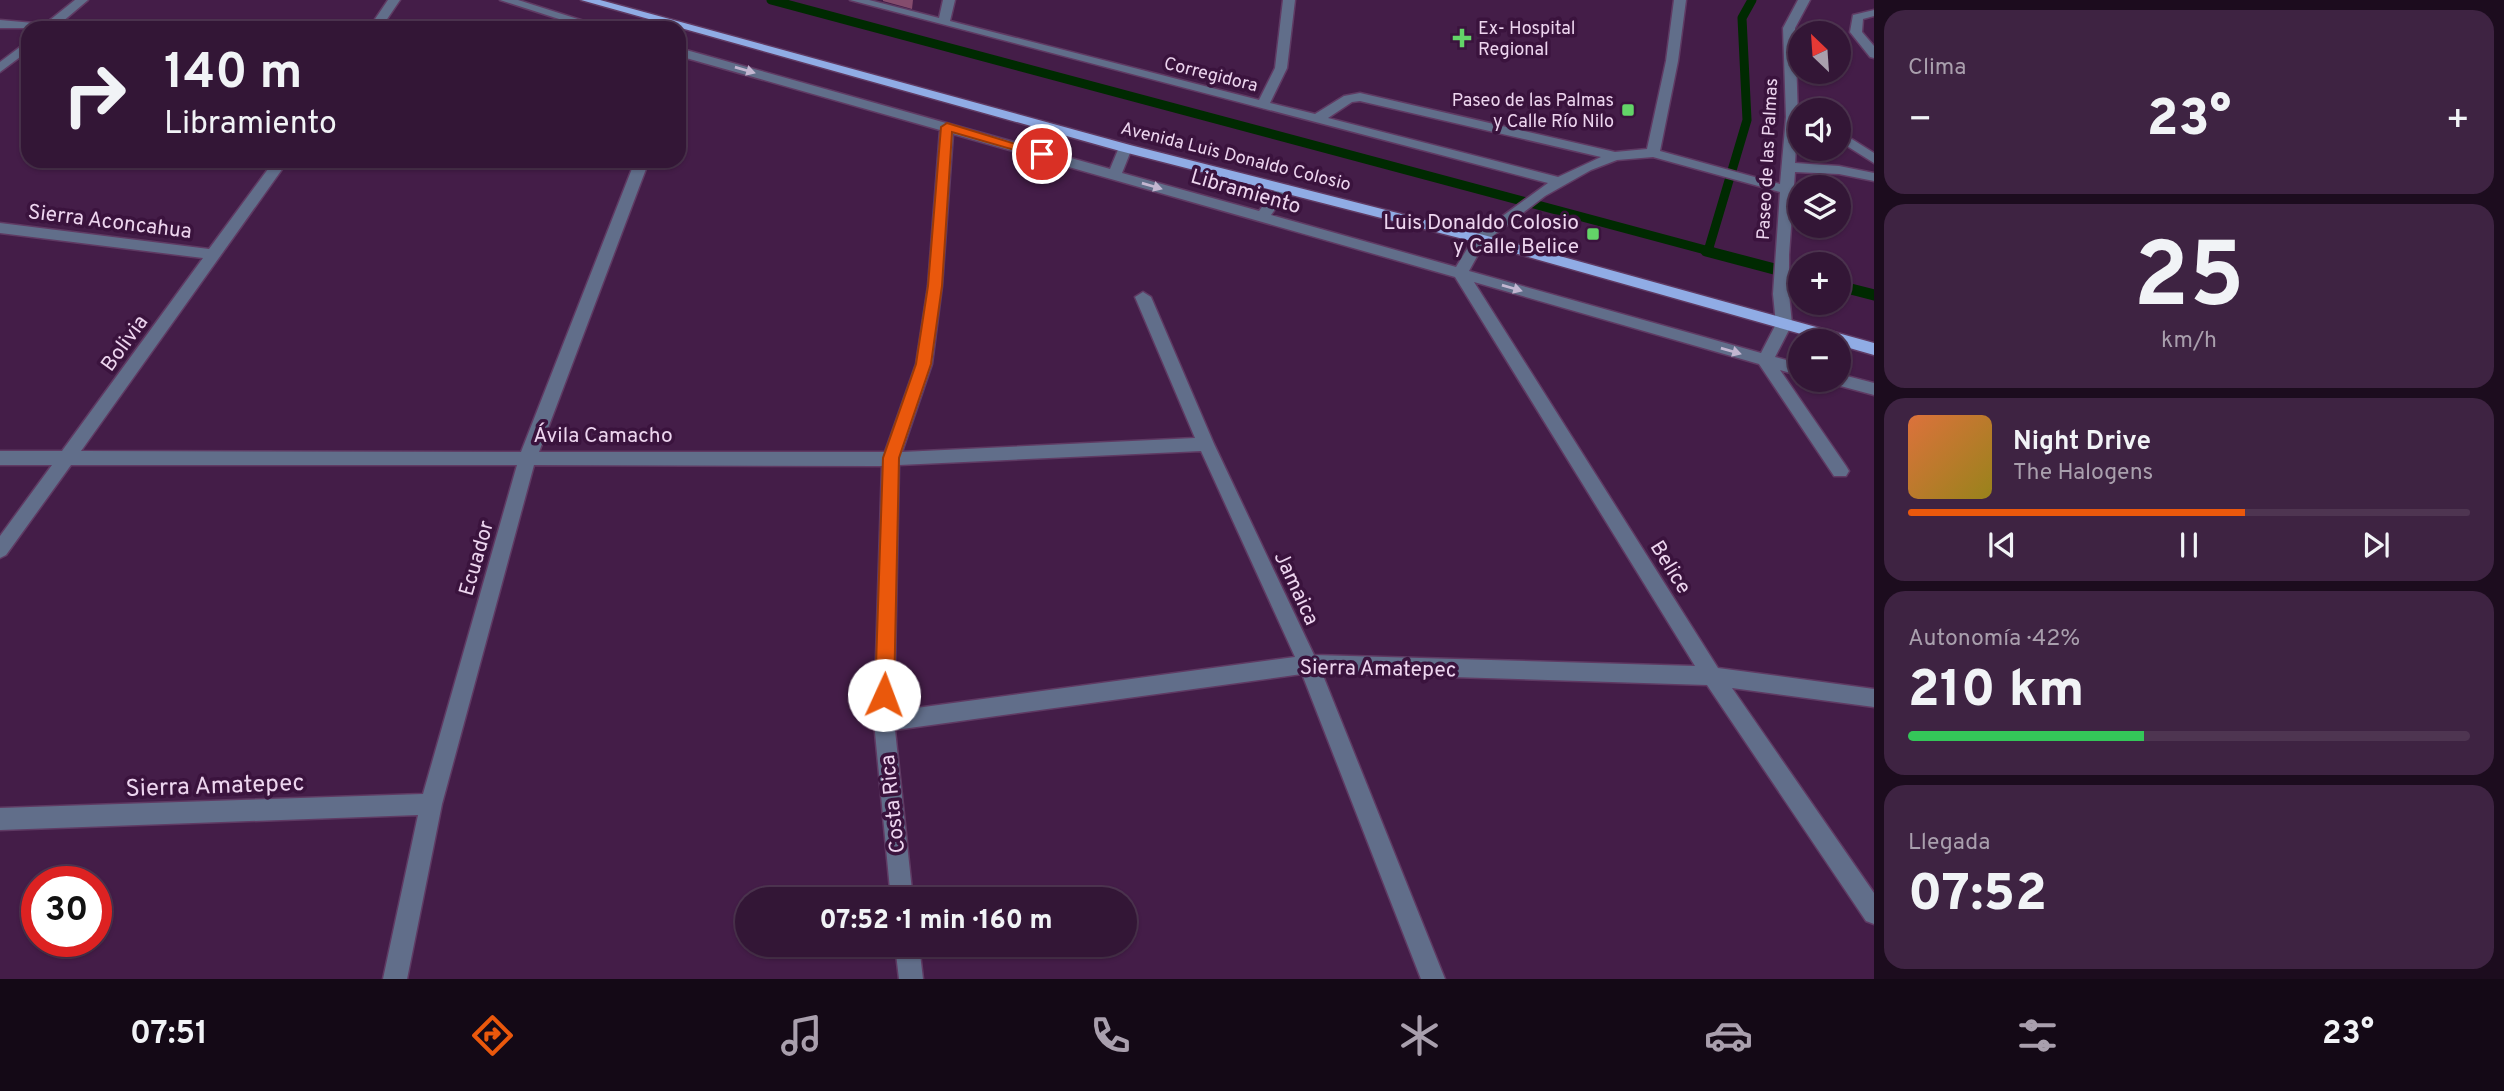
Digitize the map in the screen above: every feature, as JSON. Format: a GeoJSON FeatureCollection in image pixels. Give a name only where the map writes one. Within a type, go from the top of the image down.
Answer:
{"type":"FeatureCollection","features":[{"type":"Feature","properties":{"kind":"main road","name":"Avenida Luis Donaldo Colosio"},"geometry":{"type":"LineString","coordinates":[[587,0],[663,21]]}},
{"type":"Feature","properties":{"kind":"main road","name":"Avenida Luis Donaldo Colosio"},"geometry":{"type":"LineString","coordinates":[[686,27],[1125,148],[1480,239],[1874,349]]}},
{"type":"Feature","properties":{"kind":"street"},"geometry":{"type":"LineString","coordinates":[[56,21],[82,0]]}},
{"type":"Feature","properties":{"kind":"street"},"geometry":{"type":"LineString","coordinates":[[379,21],[394,0]]}},
{"type":"Feature","properties":{"kind":"street"},"geometry":{"type":"LineString","coordinates":[[506,0],[576,21]]}},
{"type":"Feature","properties":{"kind":"street","name":"Corregidora"},"geometry":{"type":"LineString","coordinates":[[856,0],[1558,181]]}},
{"type":"Feature","properties":{"kind":"street"},"geometry":{"type":"LineString","coordinates":[[944,23],[949,0]]}},
{"type":"Feature","properties":{"kind":"street"},"geometry":{"type":"LineString","coordinates":[[1263,105],[1280,68],[1289,0]]}},
{"type":"Feature","properties":{"kind":"street"},"geometry":{"type":"LineString","coordinates":[[1653,153],[1672,61],[1680,0]]}},
{"type":"Feature","properties":{"kind":"street","name":"Paseo de las Palmas"},"geometry":{"type":"LineString","coordinates":[[1796,98],[1789,28],[1804,0]]}},
{"type":"Feature","properties":{"kind":"street"},"geometry":{"type":"LineString","coordinates":[[1874,13],[1857,17],[1856,32],[1874,54]]}},
{"type":"Feature","properties":{"kind":"street"},"geometry":{"type":"LineString","coordinates":[[0,24],[21,26]]}},
{"type":"Feature","properties":{"kind":"street"},"geometry":{"type":"LineString","coordinates":[[0,68],[21,51]]}},
{"type":"Feature","properties":{"kind":"street","name":"Libramiento"},"geometry":{"type":"LineString","coordinates":[[686,58],[947,127],[1788,366]]}},
{"type":"Feature","properties":{"kind":"street"},"geometry":{"type":"LineString","coordinates":[[1317,119],[1348,99],[1360,97],[1615,156],[1653,153],[1787,190]]}},
{"type":"Feature","properties":{"kind":"street","name":"Costa Rica"},"geometry":{"type":"LineString","coordinates":[[901,887],[884,722],[891,458],[923,364],[935,286],[947,127]]}},
{"type":"Feature","properties":{"kind":"street"},"geometry":{"type":"LineString","coordinates":[[1851,143],[1874,159]]}},
{"type":"Feature","properties":{"kind":"street"},"geometry":{"type":"LineString","coordinates":[[1114,175],[1125,148]]}},
{"type":"Feature","properties":{"kind":"street"},"geometry":{"type":"LineString","coordinates":[[1460,273],[1480,239],[1499,222],[1558,181],[1615,156]]}},
{"type":"Feature","properties":{"kind":"street","name":"Paseo de las Palmas"},"geometry":{"type":"LineString","coordinates":[[1784,324],[1781,294],[1782,255],[1789,161]]}},
{"type":"Feature","properties":{"kind":"street"},"geometry":{"type":"LineString","coordinates":[[1788,167],[1839,170],[1874,177]]}},
{"type":"Feature","properties":{"kind":"street","name":"Bolivia"},"geometry":{"type":"LineString","coordinates":[[0,550],[276,168]]}},
{"type":"Feature","properties":{"kind":"street","name":"Ecuador"},"geometry":{"type":"LineString","coordinates":[[395,979],[431,804],[528,457],[639,168]]}},
{"type":"Feature","properties":{"kind":"street"},"geometry":{"type":"LineString","coordinates":[[1262,218],[1283,188]]}},
{"type":"Feature","properties":{"kind":"street","name":"Sierra Aconcahua"},"geometry":{"type":"LineString","coordinates":[[0,228],[215,255]]}},
{"type":"Feature","properties":{"kind":"street","name":"Belice"},"geometry":{"type":"LineString","coordinates":[[1460,273],[1712,676],[1874,913]]}},
{"type":"Feature","properties":{"kind":"street","name":"Jamaica"},"geometry":{"type":"LineString","coordinates":[[1143,297],[1206,444],[1308,664],[1433,979]]}},
{"type":"Feature","properties":{"kind":"street"},"geometry":{"type":"LineString","coordinates":[[1784,324],[1765,360],[1840,471]]}},
{"type":"Feature","properties":{"kind":"street"},"geometry":{"type":"LineString","coordinates":[[1851,383],[1874,389]]}},
{"type":"Feature","properties":{"kind":"street","name":"Ávila Camacho"},"geometry":{"type":"LineString","coordinates":[[0,458],[891,458],[1206,444]]}},
{"type":"Feature","properties":{"kind":"street","name":"Sierra Amatepec"},"geometry":{"type":"LineString","coordinates":[[884,722],[1308,664],[1712,676],[1874,698]]}},
{"type":"Feature","properties":{"kind":"street","name":"Sierra Amatepec"},"geometry":{"type":"LineString","coordinates":[[0,819],[431,804]]}},
{"type":"Feature","properties":{"kind":"street"},"geometry":{"type":"LineString","coordinates":[[908,957],[911,979]]}},
{"type":"Feature","properties":{"kind":"building"},"geometry":{"type":"Polygon","coordinates":[[[913,0],[912,9],[883,1],[913,0]]]}},
{"type":"Feature","properties":{"kind":"waterway"},"geometry":{"type":"LineString","coordinates":[[771,0],[1708,251]]}},
{"type":"Feature","properties":{"kind":"waterway"},"geometry":{"type":"LineString","coordinates":[[1708,251],[1747,120],[1742,18],[1752,0]]}},
{"type":"Feature","properties":{"kind":"waterway"},"geometry":{"type":"LineString","coordinates":[[1706,251],[1788,273]]}},
{"type":"Feature","properties":{"kind":"waterway"},"geometry":{"type":"LineString","coordinates":[[1708,251],[1713,252]]}},
{"type":"Feature","properties":{"kind":"waterway"},"geometry":{"type":"LineString","coordinates":[[1851,289],[1874,295]]}},
{"type":"Feature","properties":{"kind":"place","name":"Ex- Hospital Regional"},"geometry":{"type":"Point","coordinates":[1462,38]}},
{"type":"Feature","properties":{"kind":"place","name":"Paseo de las Palmas y Calle Río Nilo"},"geometry":{"type":"Point","coordinates":[1628,110]}},
{"type":"Feature","properties":{"kind":"place","name":"Luis Donaldo Colosio y Calle Belice"},"geometry":{"type":"Point","coordinates":[1593,234]}},
{"type":"Feature","properties":{"kind":"route"},"geometry":{"type":"LineString","coordinates":[[884,695],[891,458],[923,364],[935,286],[947,127],[1042,154]]}}]}
